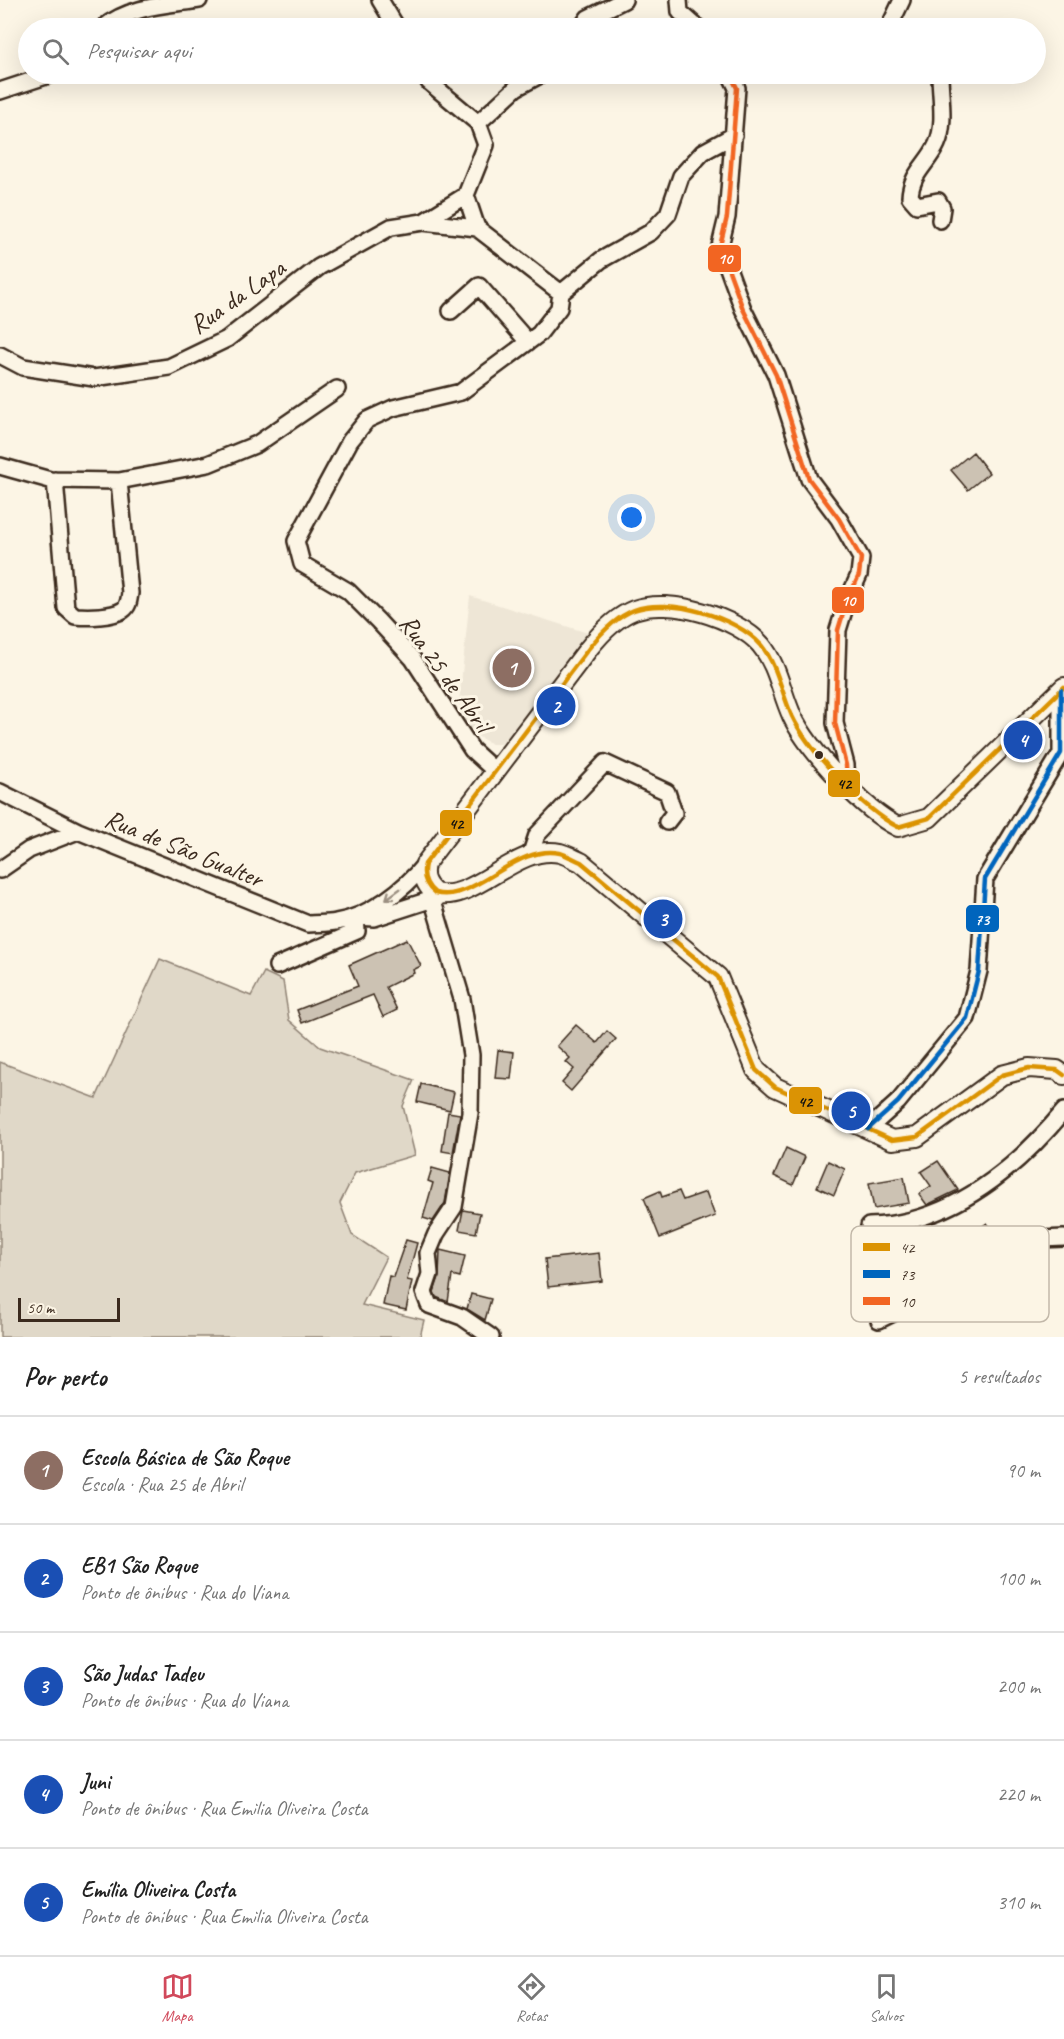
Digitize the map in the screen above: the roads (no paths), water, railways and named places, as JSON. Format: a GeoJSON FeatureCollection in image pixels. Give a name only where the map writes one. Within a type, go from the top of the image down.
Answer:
{"type":"FeatureCollection","features":[{"type":"Feature","properties":{"kind":"street"},"geometry":{"type":"LineString","coordinates":[[118,18],[136,10],[200,0]]}},
{"type":"Feature","properties":{"kind":"street"},"geometry":{"type":"LineString","coordinates":[[380,0],[391,18]]}},
{"type":"Feature","properties":{"kind":"street"},"geometry":{"type":"LineString","coordinates":[[588,18],[624,0]]}},
{"type":"Feature","properties":{"kind":"street"},"geometry":{"type":"LineString","coordinates":[[679,0],[680,12],[687,18]]}},
{"type":"Feature","properties":{"kind":"street"},"geometry":{"type":"LineString","coordinates":[[893,18],[902,0]]}},
{"type":"Feature","properties":{"kind":"street"},"geometry":{"type":"LineString","coordinates":[[0,91],[21,84]]}},
{"type":"Feature","properties":{"kind":"street"},"geometry":{"type":"LineString","coordinates":[[423,222],[466,195],[486,145],[478,123],[431,84]]}},
{"type":"Feature","properties":{"kind":"street"},"geometry":{"type":"LineString","coordinates":[[478,123],[516,88],[523,84]]}},
{"type":"Feature","properties":{"kind":"street"},"geometry":{"type":"LineString","coordinates":[[735,84],[737,88],[727,218],[720,246],[743,309],[776,375],[809,479],[839,519],[861,558],[859,575],[846,604],[838,630],[835,723],[846,765],[847,785]]}},
{"type":"Feature","properties":{"kind":"street"},"geometry":{"type":"LineString","coordinates":[[940,84],[941,126],[938,141],[914,176],[910,197],[918,205],[938,201],[942,208],[940,220]]}},
{"type":"Feature","properties":{"kind":"street","name":"Rua 25 de Abril"},"geometry":{"type":"LineString","coordinates":[[495,771],[472,750],[413,659],[348,591],[302,564],[296,541],[350,441],[367,420],[393,408],[461,392],[539,334],[559,308],[561,293],[601,260],[651,232],[668,214],[681,176],[703,152],[734,135]]}},
{"type":"Feature","properties":{"kind":"street"},"geometry":{"type":"LineString","coordinates":[[466,195],[477,228]]}},
{"type":"Feature","properties":{"kind":"street"},"geometry":{"type":"LineString","coordinates":[[423,222],[477,228],[561,293]]}},
{"type":"Feature","properties":{"kind":"street","name":"Rua da Lapa"},"geometry":{"type":"LineString","coordinates":[[0,355],[22,367],[94,378],[169,367],[227,339],[319,267],[391,227],[423,222]]}},
{"type":"Feature","properties":{"kind":"street"},"geometry":{"type":"LineString","coordinates":[[451,310],[480,286],[528,342]]}},
{"type":"Feature","properties":{"kind":"street"},"geometry":{"type":"LineString","coordinates":[[0,465],[55,480],[119,481],[208,464],[258,444],[337,389]]}},
{"type":"Feature","properties":{"kind":"street"},"geometry":{"type":"LineString","coordinates":[[55,480],[66,608],[75,616],[84,617],[123,611],[129,604],[130,593],[119,481]]}},
{"type":"Feature","properties":{"kind":"street"},"geometry":{"type":"LineString","coordinates":[[491,1337],[462,1317],[429,1305],[424,1292],[430,1274],[428,1253],[436,1234],[454,1207],[470,1113],[471,1055],[462,999],[429,892],[495,771],[600,635],[634,610],[654,606],[680,608],[728,621],[759,644],[771,659],[792,716],[806,739],[880,818],[898,826],[929,818],[1062,688]]}},
{"type":"Feature","properties":{"kind":"street"},"geometry":{"type":"LineString","coordinates":[[868,1129],[898,1102],[967,1018],[979,971],[985,879],[1061,753],[1062,688]]}},
{"type":"Feature","properties":{"kind":"street"},"geometry":{"type":"LineString","coordinates":[[530,856],[537,835],[605,763],[667,792],[674,813],[667,822]]}},
{"type":"Feature","properties":{"kind":"street","name":"Rua de São Gualter"},"geometry":{"type":"LineString","coordinates":[[0,792],[78,831],[308,924],[336,922],[356,917],[429,892]]}},
{"type":"Feature","properties":{"kind":"street"},"geometry":{"type":"LineString","coordinates":[[0,870],[29,850],[78,831]]}},
{"type":"Feature","properties":{"kind":"street"},"geometry":{"type":"LineString","coordinates":[[429,892],[463,892],[488,876],[530,856],[558,853],[581,862],[718,977],[756,1070],[775,1087],[892,1140],[917,1137],[1002,1075],[1029,1068],[1057,1070],[1064,1075]]}},
{"type":"Feature","properties":{"kind":"street","name":"Rua de São Gualter"},"geometry":{"type":"LineString","coordinates":[[356,917],[374,918],[429,892]]}},
{"type":"Feature","properties":{"kind":"street"},"geometry":{"type":"LineString","coordinates":[[277,966],[357,931],[356,917]]}},
{"type":"Feature","properties":{"kind":"street"},"geometry":{"type":"LineString","coordinates":[[869,1226],[917,1220],[955,1203],[1020,1157],[1064,1111]]}},
{"type":"Feature","properties":{"kind":"street"},"geometry":{"type":"LineString","coordinates":[[1049,1239],[1064,1238]]}},
{"type":"Feature","properties":{"kind":"place","name":"Escola Básica de São Roque"},"geometry":{"type":"Point","coordinates":[512,668]}},
{"type":"Feature","properties":{"kind":"place","name":"EB1 São Roque"},"geometry":{"type":"Point","coordinates":[556,706]}},
{"type":"Feature","properties":{"kind":"place","name":"Juni"},"geometry":{"type":"Point","coordinates":[1023,740]}},
{"type":"Feature","properties":{"kind":"place","name":"São Judas Tadeu"},"geometry":{"type":"Point","coordinates":[663,919]}},
{"type":"Feature","properties":{"kind":"place","name":"Emília Oliveira Costa"},"geometry":{"type":"Point","coordinates":[851,1111]}}]}
